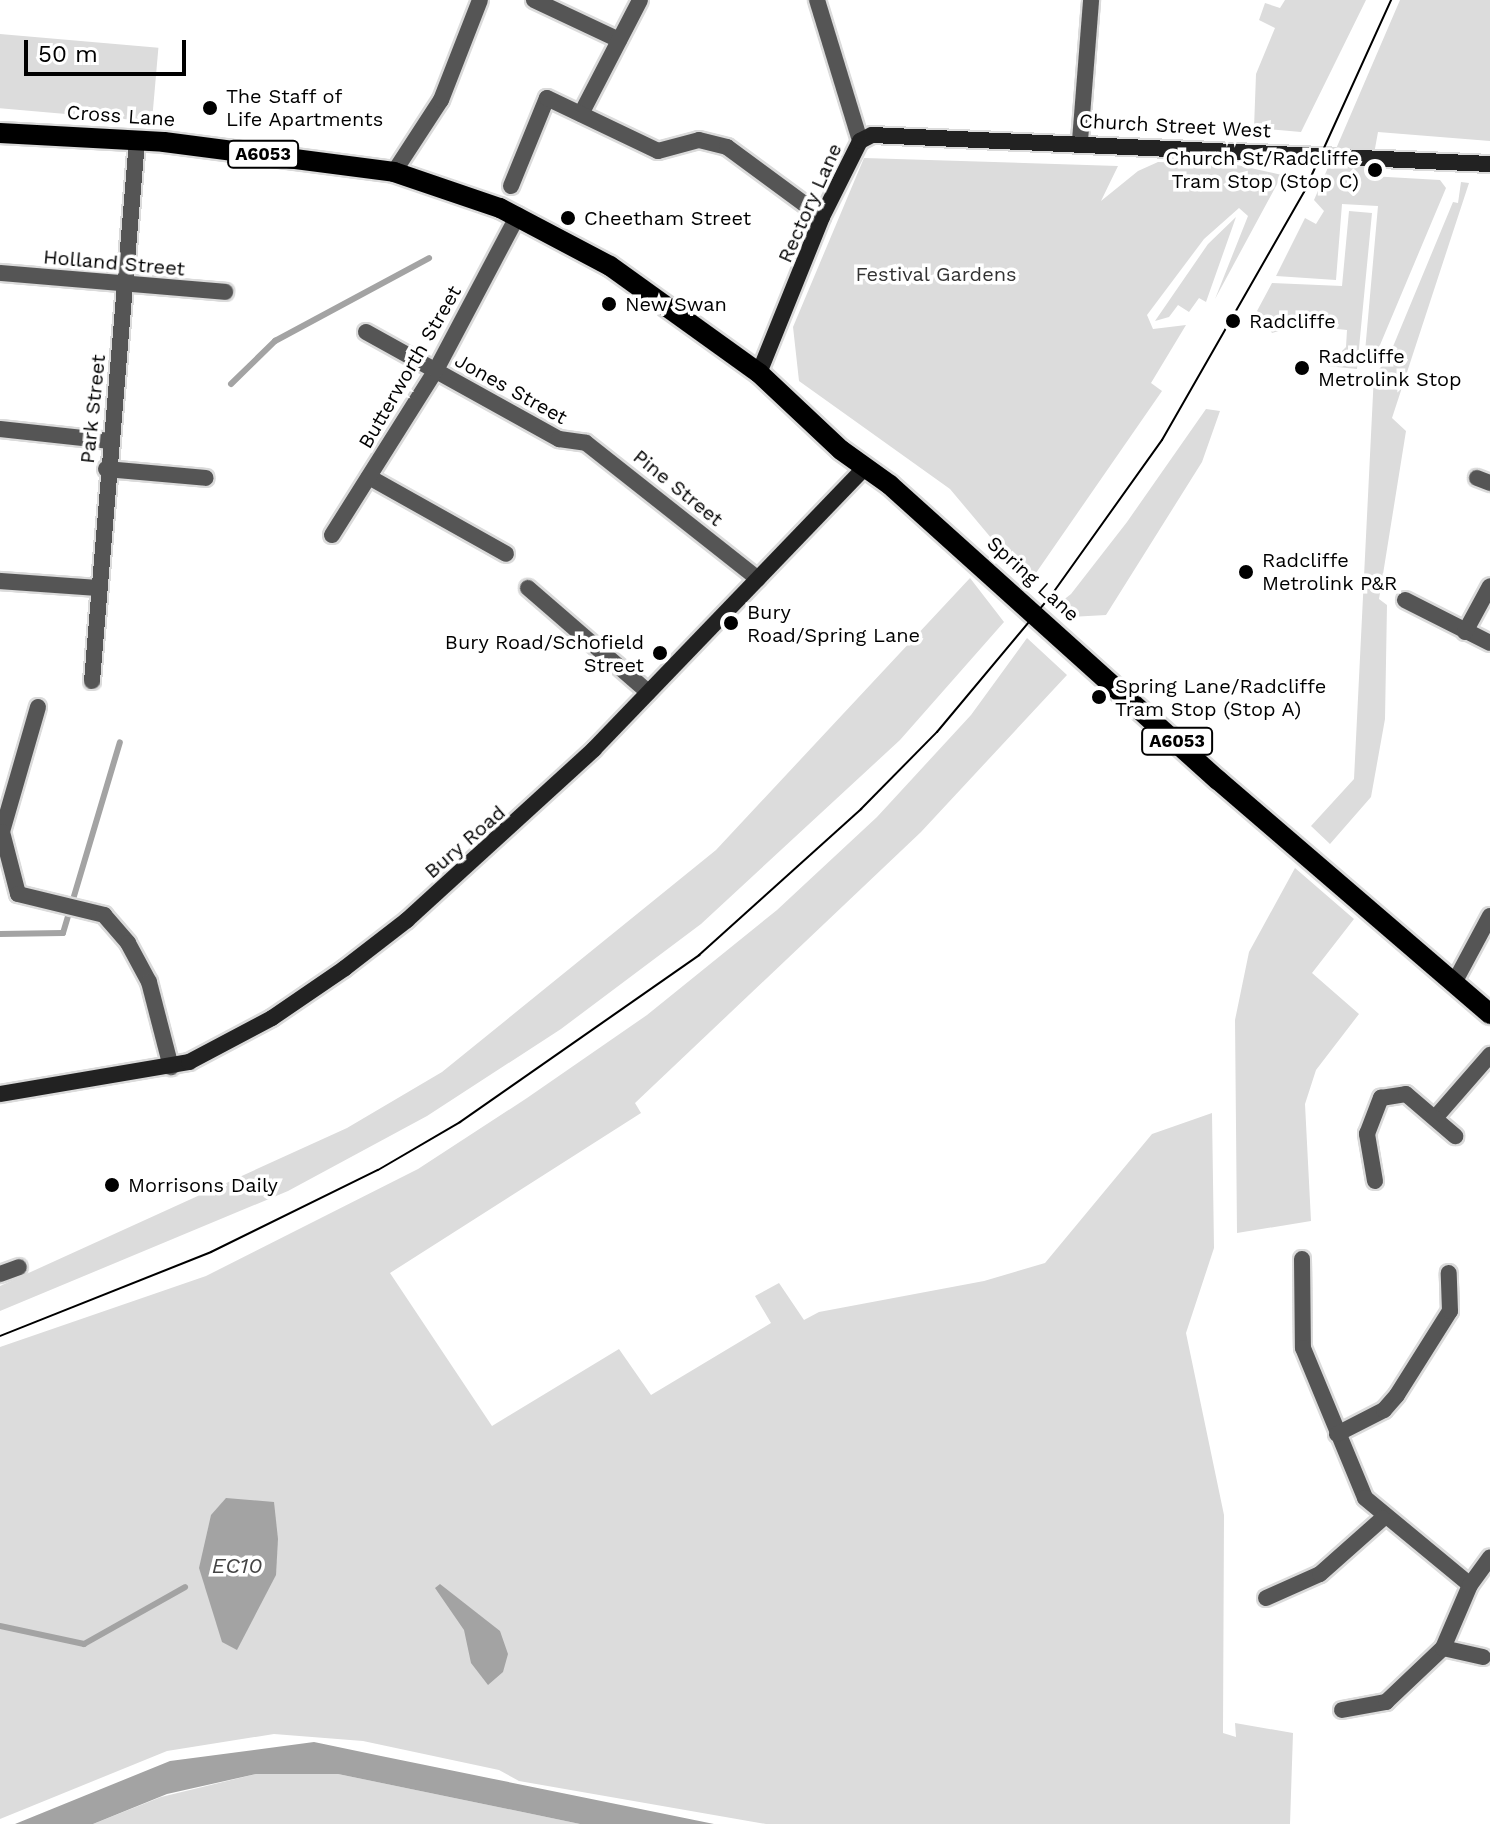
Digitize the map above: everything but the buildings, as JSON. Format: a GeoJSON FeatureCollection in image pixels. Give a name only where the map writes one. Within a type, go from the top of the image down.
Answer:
{"type":"FeatureCollection","features":[{"type":"Feature","properties":{"kind":"main road","name":"Cross Lane"},"geometry":{"type":"LineString","coordinates":[[0,133],[137,141],[394,172],[518,215]]}},
{"type":"Feature","properties":{"kind":"main road","name":"Spring Lane"},"geometry":{"type":"LineString","coordinates":[[518,215],[610,266],[759,373],[864,468],[923,513],[1218,780],[1490,1014]]}},
{"type":"Feature","properties":{"kind":"street"},"geometry":{"type":"LineString","coordinates":[[394,172],[441,100],[480,0]]}},
{"type":"Feature","properties":{"kind":"street"},"geometry":{"type":"LineString","coordinates":[[534,0],[619,40]]}},
{"type":"Feature","properties":{"kind":"street"},"geometry":{"type":"LineString","coordinates":[[581,114],[640,0]]}},
{"type":"Feature","properties":{"kind":"street","name":"Rectory Lane"},"geometry":{"type":"LineString","coordinates":[[759,373],[822,217],[860,141],[817,0]]}},
{"type":"Feature","properties":{"kind":"street"},"geometry":{"type":"LineString","coordinates":[[1080,141],[1091,0]]}},
{"type":"Feature","properties":{"kind":"street"},"geometry":{"type":"LineString","coordinates":[[511,186],[547,98],[658,151],[699,140],[727,147],[822,217]]}},
{"type":"Feature","properties":{"kind":"street","name":"Church Street West"},"geometry":{"type":"LineString","coordinates":[[860,141],[872,135],[1080,141],[1490,164]]}},
{"type":"Feature","properties":{"kind":"street","name":"Park Street"},"geometry":{"type":"LineString","coordinates":[[92,681],[106,469],[137,141]]}},
{"type":"Feature","properties":{"kind":"street","name":"Butterworth Street"},"geometry":{"type":"LineString","coordinates":[[332,535],[436,370],[518,215]]}},
{"type":"Feature","properties":{"kind":"street","name":"Holland Street"},"geometry":{"type":"LineString","coordinates":[[0,273],[225,292]]}},
{"type":"Feature","properties":{"kind":"street","name":"Jones Street"},"geometry":{"type":"LineString","coordinates":[[366,332],[566,442]]}},
{"type":"Feature","properties":{"kind":"street"},"geometry":{"type":"LineString","coordinates":[[0,429],[110,441]]}},
{"type":"Feature","properties":{"kind":"street","name":"Pine Street"},"geometry":{"type":"LineString","coordinates":[[566,442],[586,443],[603,454],[758,579]]}},
{"type":"Feature","properties":{"kind":"street","name":"Bury Road"},"geometry":{"type":"LineString","coordinates":[[0,1094],[171,1067],[225,1046],[272,1018],[407,920],[524,817],[864,468]]}},
{"type":"Feature","properties":{"kind":"street"},"geometry":{"type":"LineString","coordinates":[[106,469],[206,478]]}},
{"type":"Feature","properties":{"kind":"street"},"geometry":{"type":"LineString","coordinates":[[369,477],[506,554]]}},
{"type":"Feature","properties":{"kind":"street"},"geometry":{"type":"LineString","coordinates":[[0,581],[97,588]]}},
{"type":"Feature","properties":{"kind":"street"},"geometry":{"type":"LineString","coordinates":[[1465,632],[1490,586]]}},
{"type":"Feature","properties":{"kind":"street"},"geometry":{"type":"LineString","coordinates":[[528,588],[648,692]]}},
{"type":"Feature","properties":{"kind":"street"},"geometry":{"type":"LineString","coordinates":[[1405,600],[1490,643]]}},
{"type":"Feature","properties":{"kind":"street"},"geometry":{"type":"LineString","coordinates":[[38,707],[2,832],[18,894],[104,915],[128,943],[149,982],[171,1067]]}},
{"type":"Feature","properties":{"kind":"street"},"geometry":{"type":"LineString","coordinates":[[1454,983],[1490,916]]}},
{"type":"Feature","properties":{"kind":"street"},"geometry":{"type":"LineString","coordinates":[[1435,1118],[1490,1055]]}},
{"type":"Feature","properties":{"kind":"street"},"geometry":{"type":"LineString","coordinates":[[1375,1181],[1367,1134],[1381,1098],[1406,1094],[1455,1136]]}},
{"type":"Feature","properties":{"kind":"street"},"geometry":{"type":"LineString","coordinates":[[1302,1259],[1303,1348],[1365,1498],[1383,1518],[1470,1585]]}},
{"type":"Feature","properties":{"kind":"street"},"geometry":{"type":"LineString","coordinates":[[0,1274],[19,1267]]}},
{"type":"Feature","properties":{"kind":"street"},"geometry":{"type":"LineString","coordinates":[[1337,1434],[1384,1410],[1397,1395],[1450,1311],[1449,1273]]}},
{"type":"Feature","properties":{"kind":"street"},"geometry":{"type":"LineString","coordinates":[[1266,1598],[1320,1574],[1383,1518]]}},
{"type":"Feature","properties":{"kind":"street"},"geometry":{"type":"LineString","coordinates":[[1342,1710],[1386,1702],[1443,1648],[1470,1585],[1490,1557]]}},
{"type":"Feature","properties":{"kind":"street"},"geometry":{"type":"LineString","coordinates":[[1443,1648],[1483,1657]]}},
{"type":"Feature","properties":{"kind":"green space"},"geometry":{"type":"Polygon","coordinates":[[[1285,0],[1366,0],[1301,132],[1254,128],[1256,74],[1275,28],[1259,20],[1265,3],[1280,8],[1285,0]]]}},
{"type":"Feature","properties":{"kind":"green space"},"geometry":{"type":"Polygon","coordinates":[[[1400,0],[1490,0],[1490,141],[1378,132],[1370,176],[1440,180],[1446,188],[1380,345],[1364,363],[1378,206],[1342,204],[1336,280],[1276,276],[1305,218],[1316,224],[1324,211],[1314,200],[1400,0]]]}},
{"type":"Feature","properties":{"kind":"green space"},"geometry":{"type":"Polygon","coordinates":[[[0,34],[158,48],[152,122],[0,108],[0,34]]]}},
{"type":"Feature","properties":{"kind":"green space","name":"Festival Gardens"},"geometry":{"type":"Polygon","coordinates":[[[864,158],[1118,166],[1101,201],[1138,171],[1158,162],[1237,165],[1282,175],[1215,299],[1248,216],[1239,208],[1204,239],[1147,315],[1153,329],[1186,325],[1151,383],[1162,391],[1029,583],[950,489],[799,381],[793,327],[864,158]]]}},
{"type":"Feature","properties":{"kind":"green space"},"geometry":{"type":"Polygon","coordinates":[[[1461,182],[1469,183],[1392,418],[1406,431],[1379,599],[1387,605],[1385,719],[1371,797],[1330,844],[1311,826],[1354,779],[1374,374],[1387,361],[1453,202],[1458,203],[1461,182]]]}},
{"type":"Feature","properties":{"kind":"green space"},"geometry":{"type":"Polygon","coordinates":[[[1349,211],[1372,213],[1357,369],[1327,366],[1346,347],[1347,330],[1299,325],[1272,333],[1257,311],[1272,283],[1342,286],[1349,211]]]}},
{"type":"Feature","properties":{"kind":"green space"},"geometry":{"type":"Polygon","coordinates":[[[1236,217],[1206,302],[1199,298],[1189,312],[1178,305],[1169,317],[1155,321],[1208,244],[1236,217]]]}},
{"type":"Feature","properties":{"kind":"green space"},"geometry":{"type":"Polygon","coordinates":[[[1206,409],[1220,411],[1202,462],[1106,615],[1070,617],[1052,609],[1071,594],[1127,522],[1206,409]]]}},
{"type":"Feature","properties":{"kind":"green space"},"geometry":{"type":"Polygon","coordinates":[[[970,578],[1004,622],[900,740],[701,924],[561,1029],[427,1116],[288,1191],[0,1311],[0,1286],[347,1128],[442,1072],[716,850],[970,578]]]}},
{"type":"Feature","properties":{"kind":"green space"},"geometry":{"type":"Polygon","coordinates":[[[1027,638],[1067,675],[921,832],[635,1103],[641,1113],[390,1273],[492,1426],[619,1349],[651,1395],[771,1323],[755,1296],[779,1283],[804,1320],[819,1312],[984,1281],[1045,1263],[1152,1134],[1212,1113],[1214,1248],[1186,1333],[1224,1515],[1223,1733],[1236,1737],[1235,1723],[1293,1733],[1290,1824],[766,1824],[519,1781],[499,1770],[363,1741],[274,1734],[167,1751],[0,1819],[0,1347],[206,1276],[418,1169],[527,1098],[647,1015],[777,910],[877,817],[971,715],[1027,638]]]}},
{"type":"Feature","properties":{"kind":"green space"},"geometry":{"type":"Polygon","coordinates":[[[1295,868],[1354,919],[1312,973],[1359,1014],[1316,1070],[1305,1104],[1311,1221],[1237,1233],[1235,1020],[1249,952],[1295,868]]]}},
{"type":"Feature","properties":{"kind":"green space"},"geometry":{"type":"Polygon","coordinates":[[[256,1774],[338,1774],[580,1824],[93,1824],[161,1797],[256,1774]]]}},
{"type":"Feature","properties":{"kind":"water","name":"EC10"},"geometry":{"type":"Polygon","coordinates":[[[226,1498],[274,1502],[278,1539],[276,1575],[237,1650],[222,1642],[199,1568],[211,1515],[226,1498]]]}},
{"type":"Feature","properties":{"kind":"water"},"geometry":{"type":"Polygon","coordinates":[[[440,1584],[500,1631],[508,1654],[503,1672],[488,1685],[471,1663],[464,1630],[435,1588],[440,1584]]]}},
{"type":"Feature","properties":{"kind":"water"},"geometry":{"type":"Polygon","coordinates":[[[314,1742],[714,1824],[580,1824],[338,1774],[256,1774],[167,1794],[93,1824],[15,1824],[170,1761],[314,1742]]]}},
{"type":"Feature","properties":{"kind":"waterway"},"geometry":{"type":"LineString","coordinates":[[231,384],[275,341],[429,258]]}},
{"type":"Feature","properties":{"kind":"waterway"},"geometry":{"type":"LineString","coordinates":[[0,934],[63,933],[120,742]]}},
{"type":"Feature","properties":{"kind":"waterway"},"geometry":{"type":"LineString","coordinates":[[0,1626],[84,1644],[185,1587]]}},
{"type":"Feature","properties":{"kind":"tram line"},"geometry":{"type":"LineString","coordinates":[[0,1336],[211,1252],[378,1170],[460,1122],[699,955],[861,809],[937,732],[1050,597],[1162,440],[1304,192],[1391,0]]}},
{"type":"Feature","properties":{"kind":"place","name":"The Staff of Life Apartments"},"geometry":{"type":"Point","coordinates":[210,108]}},
{"type":"Feature","properties":{"kind":"place","name":"Church St/Radcliffe Tram Stop (Stop C)"},"geometry":{"type":"Point","coordinates":[1375,170]}},
{"type":"Feature","properties":{"kind":"place","name":"Cheetham Street"},"geometry":{"type":"Point","coordinates":[568,218]}},
{"type":"Feature","properties":{"kind":"place","name":"New Swan"},"geometry":{"type":"Point","coordinates":[609,304]}},
{"type":"Feature","properties":{"kind":"place","name":"Radcliffe"},"geometry":{"type":"Point","coordinates":[1233,321]}},
{"type":"Feature","properties":{"kind":"place","name":"Radcliffe Metrolink Stop"},"geometry":{"type":"Point","coordinates":[1302,368]}},
{"type":"Feature","properties":{"kind":"place","name":"Radcliffe Metrolink P&R"},"geometry":{"type":"Point","coordinates":[1246,572]}},
{"type":"Feature","properties":{"kind":"place","name":"Bury Road/Spring Lane"},"geometry":{"type":"Point","coordinates":[731,623]}},
{"type":"Feature","properties":{"kind":"place","name":"Bury Road/Schofield Street"},"geometry":{"type":"Point","coordinates":[660,653]}},
{"type":"Feature","properties":{"kind":"place","name":"Spring Lane/Radcliffe Tram Stop (Stop A)"},"geometry":{"type":"Point","coordinates":[1099,697]}},
{"type":"Feature","properties":{"kind":"place","name":"Morrisons Daily"},"geometry":{"type":"Point","coordinates":[112,1185]}}]}
